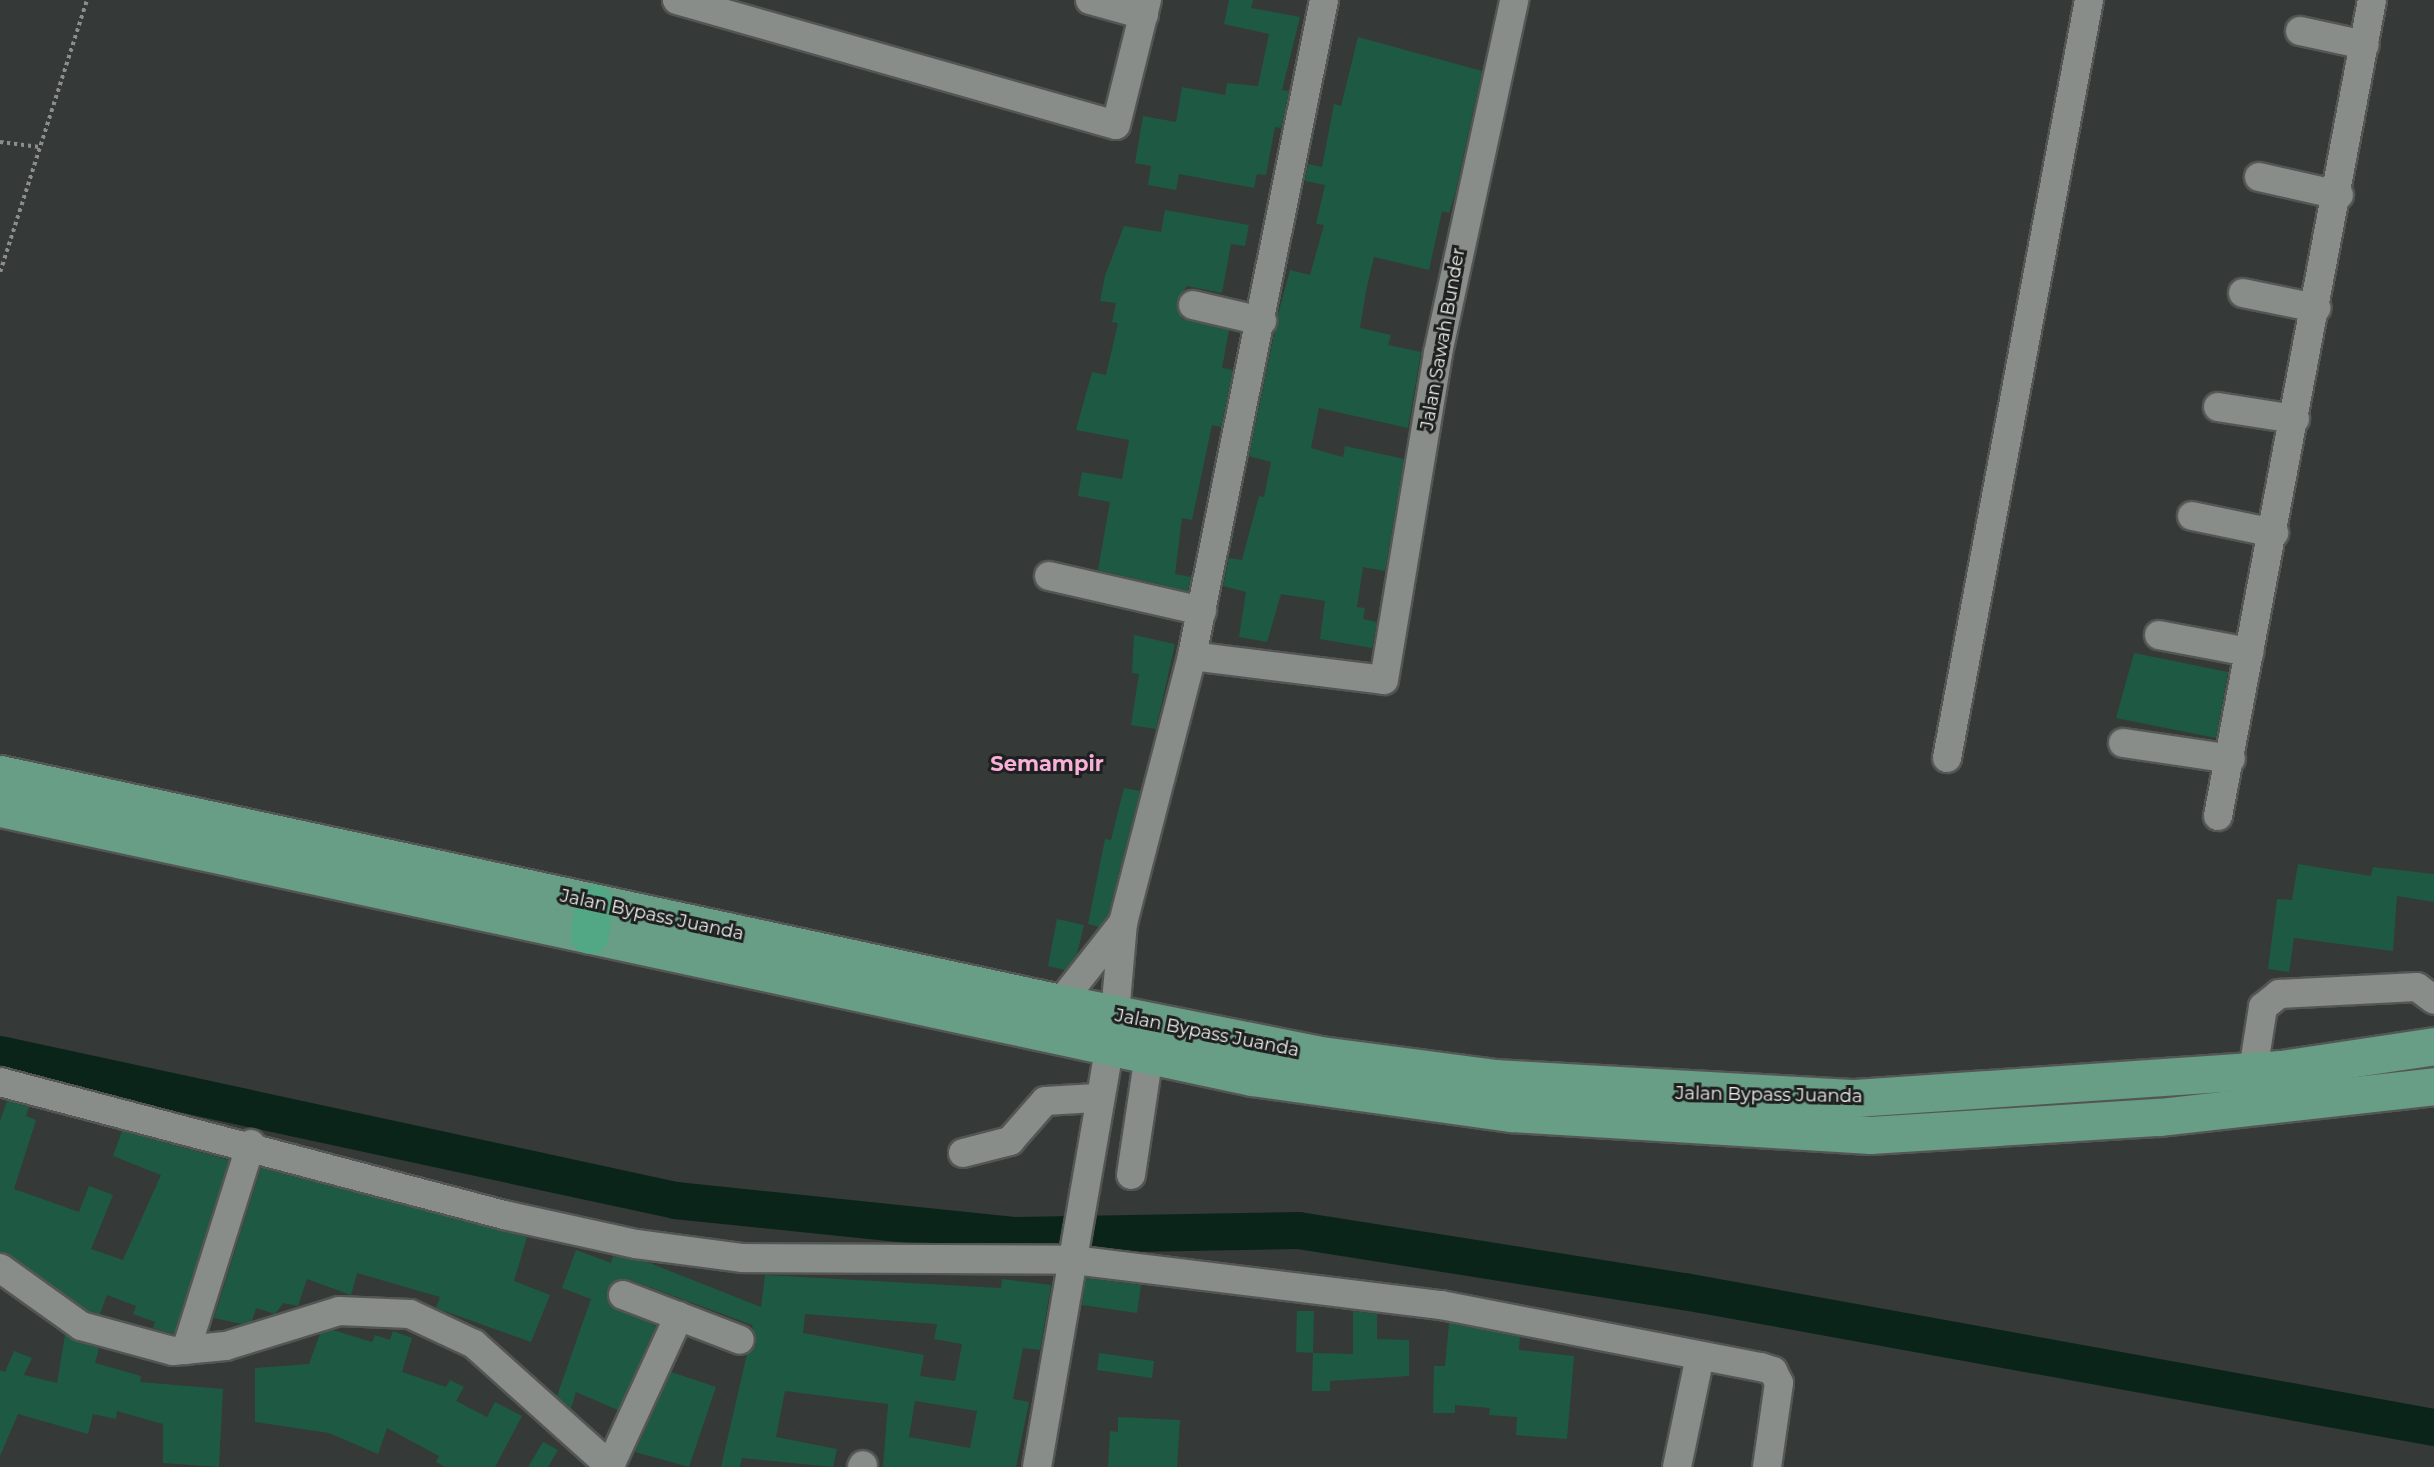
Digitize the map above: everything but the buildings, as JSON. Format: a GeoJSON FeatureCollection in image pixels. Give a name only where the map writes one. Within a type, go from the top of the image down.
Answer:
{"type":"FeatureCollection","features":[{"type":"Feature","properties":{"kind":"main road","name":"Jalan Bypass Juanda"},"geometry":{"type":"LineString","coordinates":[[0,774],[592,919],[1110,1031],[1320,1055],[1616,1103],[1870,1135],[2159,1117],[2434,1086]]}},
{"type":"Feature","properties":{"kind":"main road","name":"Jalan Bypass Juanda"},"geometry":{"type":"LineString","coordinates":[[0,808],[1060,1003],[1149,1055],[1279,1081],[1512,1113],[1616,1103],[1855,1098],[2253,1071],[2434,1046]]}},
{"type":"Feature","properties":{"kind":"street"},"geometry":{"type":"LineString","coordinates":[[677,0],[1116,125],[1146,8],[1090,0]]}},
{"type":"Feature","properties":{"kind":"street"},"geometry":{"type":"LineString","coordinates":[[1037,1467],[1074,1255],[1096,1098],[1110,1031],[1123,923],[1202,611],[1324,0]]}},
{"type":"Feature","properties":{"kind":"street","name":"Jalan Sawah Bunder"},"geometry":{"type":"LineString","coordinates":[[1192,656],[1384,680],[1438,353],[1514,0]]}},
{"type":"Feature","properties":{"kind":"street"},"geometry":{"type":"LineString","coordinates":[[1947,758],[2090,0]]}},
{"type":"Feature","properties":{"kind":"street"},"geometry":{"type":"LineString","coordinates":[[2218,816],[2339,195],[2372,0]]}},
{"type":"Feature","properties":{"kind":"street"},"geometry":{"type":"LineString","coordinates":[[2300,31],[2365,45]]}},
{"type":"Feature","properties":{"kind":"street"},"geometry":{"type":"LineString","coordinates":[[2259,177],[2339,195]]}},
{"type":"Feature","properties":{"kind":"street"},"geometry":{"type":"LineString","coordinates":[[2243,293],[2316,308]]}},
{"type":"Feature","properties":{"kind":"street"},"geometry":{"type":"LineString","coordinates":[[1194,305],[1262,321]]}},
{"type":"Feature","properties":{"kind":"street"},"geometry":{"type":"LineString","coordinates":[[2218,407],[2295,419]]}},
{"type":"Feature","properties":{"kind":"street"},"geometry":{"type":"LineString","coordinates":[[2192,516],[2274,533]]}},
{"type":"Feature","properties":{"kind":"street"},"geometry":{"type":"LineString","coordinates":[[1049,576],[1202,611]]}},
{"type":"Feature","properties":{"kind":"street"},"geometry":{"type":"LineString","coordinates":[[2159,635],[2249,652]]}},
{"type":"Feature","properties":{"kind":"street"},"geometry":{"type":"LineString","coordinates":[[2123,743],[2231,759]]}},
{"type":"Feature","properties":{"kind":"street"},"geometry":{"type":"LineString","coordinates":[[1060,1003],[1123,923]]}},
{"type":"Feature","properties":{"kind":"street"},"geometry":{"type":"LineString","coordinates":[[2253,1071],[2263,1007],[2278,994],[2417,986],[2434,1000]]}},
{"type":"Feature","properties":{"kind":"street"},"geometry":{"type":"LineString","coordinates":[[1132,1175],[1149,1055]]}},
{"type":"Feature","properties":{"kind":"street"},"geometry":{"type":"LineString","coordinates":[[0,1082],[251,1144],[504,1215],[636,1244],[743,1258],[1074,1255],[1441,1305],[1773,1371],[1779,1377],[1767,1467]]}},
{"type":"Feature","properties":{"kind":"street"},"geometry":{"type":"LineString","coordinates":[[963,1153],[1010,1141],[1045,1101],[1096,1098]]}},
{"type":"Feature","properties":{"kind":"street"},"geometry":{"type":"LineString","coordinates":[[186,1350],[251,1144]]}},
{"type":"Feature","properties":{"kind":"street"},"geometry":{"type":"LineString","coordinates":[[0,1268],[81,1326],[186,1350],[226,1346],[339,1311],[410,1314],[474,1344],[611,1467],[679,1316]]}},
{"type":"Feature","properties":{"kind":"street"},"geometry":{"type":"LineString","coordinates":[[623,1295],[740,1340]]}},
{"type":"Feature","properties":{"kind":"street"},"geometry":{"type":"LineString","coordinates":[[1677,1467],[1700,1356]]}},
{"type":"Feature","properties":{"kind":"path"},"geometry":{"type":"LineString","coordinates":[[0,272],[88,0]]}},
{"type":"Feature","properties":{"kind":"path"},"geometry":{"type":"LineString","coordinates":[[0,142],[40,147]]}},
{"type":"Feature","properties":{"kind":"waterway"},"geometry":{"type":"LineString","coordinates":[[0,1054],[675,1200],[1015,1235],[1298,1230],[1684,1291],[2434,1427]]}},
{"type":"Feature","properties":{"kind":"district","name":"Semampir"},"geometry":{"type":"Point","coordinates":[1047,764]}}]}
